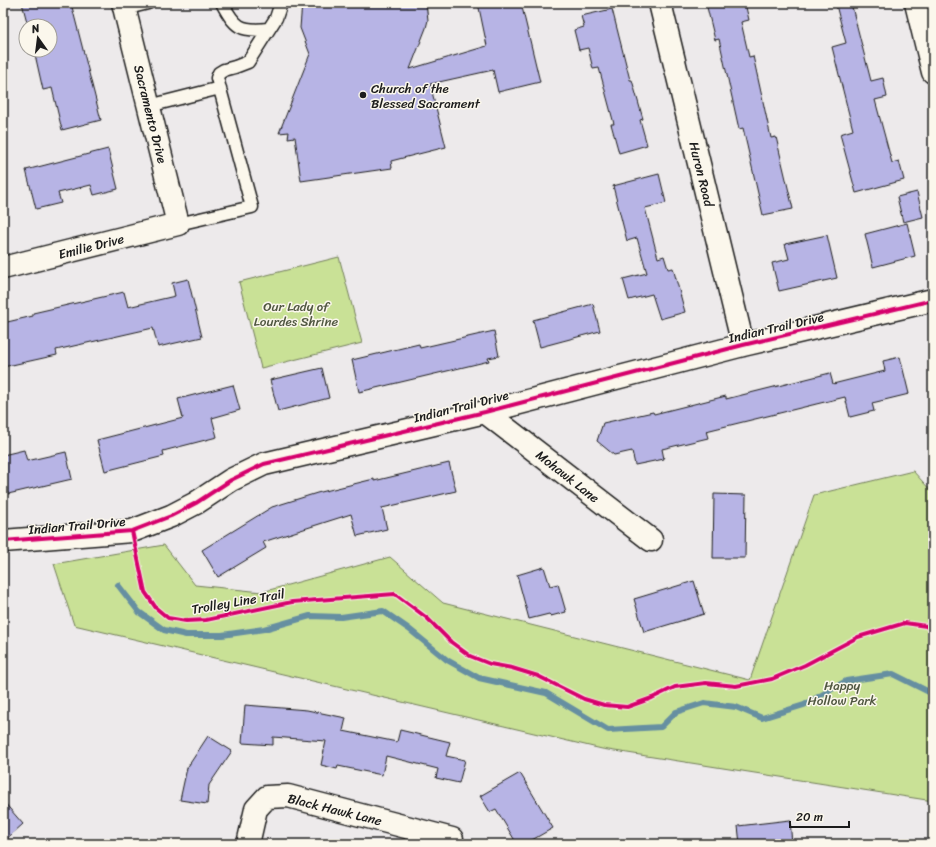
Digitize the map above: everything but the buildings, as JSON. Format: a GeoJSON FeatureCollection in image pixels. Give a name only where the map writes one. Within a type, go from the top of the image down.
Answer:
{"type":"FeatureCollection","features":[{"type":"Feature","properties":{"kind":"street","name":"Huron Road"},"geometry":{"type":"LineString","coordinates":[[660,3],[743,345]]}},
{"type":"Feature","properties":{"kind":"street"},"geometry":{"type":"LineString","coordinates":[[916,3],[933,72]]}},
{"type":"Feature","properties":{"kind":"street","name":"Sacramento Drive"},"geometry":{"type":"LineString","coordinates":[[124,6],[178,224]]}},
{"type":"Feature","properties":{"kind":"street","name":"Emilie Drive"},"geometry":{"type":"LineString","coordinates":[[3,268],[178,224]]}},
{"type":"Feature","properties":{"kind":"street","name":"Indian Trail Drive"},"geometry":{"type":"LineString","coordinates":[[3,541],[132,531],[171,516],[196,503],[231,480],[264,464],[485,412],[743,345],[933,300]]}},
{"type":"Feature","properties":{"kind":"street","name":"Mohawk Lane"},"geometry":{"type":"LineString","coordinates":[[485,412],[651,540]]}},
{"type":"Feature","properties":{"kind":"street","name":"Black Hawk Lane"},"geometry":{"type":"LineString","coordinates":[[248,844],[256,809],[267,797],[288,796],[452,839]]}},
{"type":"Feature","properties":{"kind":"lane"},"geometry":{"type":"LineString","coordinates":[[124,6],[148,3]]}},
{"type":"Feature","properties":{"kind":"lane"},"geometry":{"type":"LineString","coordinates":[[222,3],[227,14],[234,23],[248,30],[268,29]]}},
{"type":"Feature","properties":{"kind":"lane"},"geometry":{"type":"LineString","coordinates":[[178,224],[252,207],[217,78],[219,73],[224,70],[248,62],[276,18],[281,3]]}},
{"type":"Feature","properties":{"kind":"lane"},"geometry":{"type":"LineString","coordinates":[[248,30],[253,53]]}},
{"type":"Feature","properties":{"kind":"lane"},"geometry":{"type":"LineString","coordinates":[[149,106],[220,88]]}},
{"type":"Feature","properties":{"kind":"green space","name":"Our Lady of Lourdes Shrine"},"geometry":{"type":"Polygon","coordinates":[[[339,257],[362,343],[261,368],[239,282],[339,257]]]}},
{"type":"Feature","properties":{"kind":"green space","name":"Happy Hollow Park"},"geometry":{"type":"Polygon","coordinates":[[[913,471],[933,493],[933,801],[602,749],[74,625],[54,564],[164,545],[195,585],[262,592],[390,557],[443,603],[750,680],[814,495],[913,471]]]}},
{"type":"Feature","properties":{"kind":"waterway"},"geometry":{"type":"LineString","coordinates":[[118,585],[139,612],[164,630],[186,635],[222,635],[264,629],[310,616],[341,617],[383,611],[409,629],[447,660],[479,678],[546,693],[608,730],[661,727],[676,712],[704,703],[736,707],[762,718],[804,705],[846,681],[893,674],[933,694]]}},
{"type":"Feature","properties":{"kind":"cycle path"},"geometry":{"type":"LineString","coordinates":[[3,541],[132,531],[171,516],[196,503],[231,480],[264,464],[485,412],[743,345],[933,300]]}},
{"type":"Feature","properties":{"kind":"cycle path","name":"Trolley Line Trail"},"geometry":{"type":"LineString","coordinates":[[132,531],[145,592],[156,608],[168,618],[186,621],[206,620],[292,602],[395,594],[427,618],[451,642],[470,656],[490,664],[512,668],[538,676],[584,699],[604,705],[627,707],[652,698],[675,687],[706,683],[736,686],[772,679],[805,665],[858,637],[905,623],[926,626],[933,632]]}},
{"type":"Feature","properties":{"kind":"place","name":"Church of the Blessed Sacrament"},"geometry":{"type":"Point","coordinates":[363,95]}}]}
